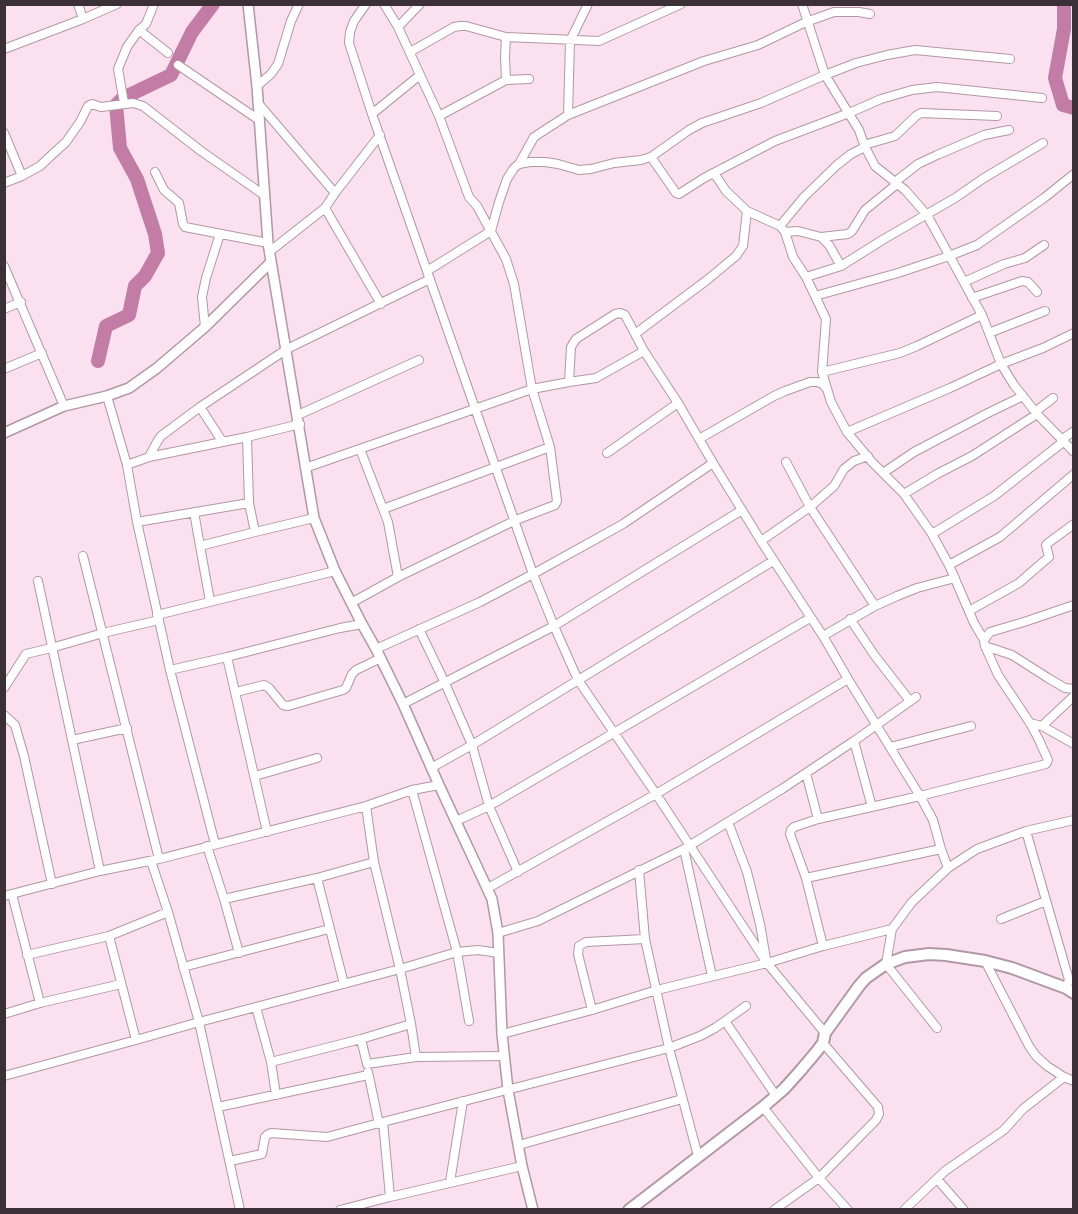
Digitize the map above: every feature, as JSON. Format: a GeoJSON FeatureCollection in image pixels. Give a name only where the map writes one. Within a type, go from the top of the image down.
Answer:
{"type":"FeatureCollection","features":[{"type":"Feature","properties":{"kind":"main road"},"geometry":{"type":"LineString","coordinates":[[629,1209],[776,1096],[801,1070],[859,986],[886,964],[905,957],[928,954],[946,955],[984,961],[1071,984]]}},
{"type":"Feature","properties":{"kind":"street"},"geometry":{"type":"LineString","coordinates":[[78,4],[83,19]]}},
{"type":"Feature","properties":{"kind":"street"},"geometry":{"type":"LineString","coordinates":[[4,49],[117,4]]}},
{"type":"Feature","properties":{"kind":"street"},"geometry":{"type":"LineString","coordinates":[[124,104],[118,69],[127,47],[146,24],[154,4]]}},
{"type":"Feature","properties":{"kind":"street"},"geometry":{"type":"LineString","coordinates":[[248,4],[257,86],[269,247],[315,518],[335,572],[381,658],[492,898],[498,933],[502,1034],[508,1090],[522,1166],[533,1209]]}},
{"type":"Feature","properties":{"kind":"street"},"geometry":{"type":"LineString","coordinates":[[257,86],[271,74],[278,64],[291,21],[299,4]]}},
{"type":"Feature","properties":{"kind":"street"},"geometry":{"type":"LineString","coordinates":[[366,4],[354,21],[349,43],[533,574],[578,680],[656,794],[686,847],[767,963],[878,1107],[879,1114],[876,1120],[819,1178],[774,1209]]}},
{"type":"Feature","properties":{"kind":"street"},"geometry":{"type":"LineString","coordinates":[[351,603],[516,520],[551,507],[557,501],[550,447],[532,389],[514,284],[506,259],[477,206],[469,197],[439,116],[398,27],[384,4]]}},
{"type":"Feature","properties":{"kind":"street"},"geometry":{"type":"LineString","coordinates":[[398,27],[420,4]]}},
{"type":"Feature","properties":{"kind":"street"},"geometry":{"type":"LineString","coordinates":[[568,115],[570,41],[588,4]]}},
{"type":"Feature","properties":{"kind":"street"},"geometry":{"type":"LineString","coordinates":[[410,52],[454,27],[460,26],[506,38],[599,41],[681,4]]}},
{"type":"Feature","properties":{"kind":"street"},"geometry":{"type":"LineString","coordinates":[[802,4],[825,75],[859,130],[875,166],[905,190],[927,215],[982,315],[1001,364],[1014,385],[1036,413],[1074,452]]}},
{"type":"Feature","properties":{"kind":"street"},"geometry":{"type":"LineString","coordinates":[[427,270],[491,231],[507,179],[519,164],[534,137],[568,115],[704,61],[758,45],[806,22],[834,12],[870,14]]}},
{"type":"Feature","properties":{"kind":"street"},"geometry":{"type":"LineString","coordinates":[[139,30],[168,53]]}},
{"type":"Feature","properties":{"kind":"street"},"geometry":{"type":"LineString","coordinates":[[506,38],[506,80]]}},
{"type":"Feature","properties":{"kind":"street"},"geometry":{"type":"LineString","coordinates":[[519,164],[545,162],[579,170],[641,160],[651,157],[702,123],[761,103],[856,63],[877,58],[915,50],[1010,59]]}},
{"type":"Feature","properties":{"kind":"street"},"geometry":{"type":"LineString","coordinates":[[178,65],[259,120]]}},
{"type":"Feature","properties":{"kind":"street"},"geometry":{"type":"LineString","coordinates":[[372,114],[420,75]]}},
{"type":"Feature","properties":{"kind":"street"},"geometry":{"type":"LineString","coordinates":[[439,116],[506,80],[529,79]]}},
{"type":"Feature","properties":{"kind":"street"},"geometry":{"type":"LineString","coordinates":[[651,157],[679,194],[775,141],[881,99],[912,90],[937,87],[1042,98]]}},
{"type":"Feature","properties":{"kind":"street"},"geometry":{"type":"LineString","coordinates":[[4,183],[40,166],[66,142],[88,106],[92,104],[101,107],[133,103],[143,106],[201,151],[264,195]]}},
{"type":"Feature","properties":{"kind":"street"},"geometry":{"type":"LineString","coordinates":[[258,103],[335,193]]}},
{"type":"Feature","properties":{"kind":"street"},"geometry":{"type":"LineString","coordinates":[[782,229],[804,197],[837,165],[865,146],[895,136],[921,113],[997,116]]}},
{"type":"Feature","properties":{"kind":"street"},"geometry":{"type":"LineString","coordinates":[[714,173],[726,191],[747,211],[782,229],[821,237],[848,234],[865,210],[918,164],[984,135],[1009,130]]}},
{"type":"Feature","properties":{"kind":"street"},"geometry":{"type":"LineString","coordinates":[[4,133],[22,176]]}},
{"type":"Feature","properties":{"kind":"street"},"geometry":{"type":"LineString","coordinates":[[155,172],[164,190],[179,203],[185,227],[269,247],[326,208],[380,135]]}},
{"type":"Feature","properties":{"kind":"street"},"geometry":{"type":"LineString","coordinates":[[806,277],[841,266],[1043,143]]}},
{"type":"Feature","properties":{"kind":"street"},"geometry":{"type":"LineString","coordinates":[[815,296],[898,273],[976,245],[1044,198],[1074,174]]}},
{"type":"Feature","properties":{"kind":"street"},"geometry":{"type":"LineString","coordinates":[[326,208],[381,304]]}},
{"type":"Feature","properties":{"kind":"street"},"geometry":{"type":"LineString","coordinates":[[635,333],[736,256],[743,246],[747,211]]}},
{"type":"Feature","properties":{"kind":"street"},"geometry":{"type":"LineString","coordinates":[[782,229],[826,319],[822,372],[829,393]]}},
{"type":"Feature","properties":{"kind":"street"},"geometry":{"type":"LineString","coordinates":[[205,327],[202,297],[220,234]]}},
{"type":"Feature","properties":{"kind":"street"},"geometry":{"type":"LineString","coordinates":[[821,237],[829,245],[841,266]]}},
{"type":"Feature","properties":{"kind":"street"},"geometry":{"type":"LineString","coordinates":[[964,282],[1004,264],[1025,258],[1044,245]]}},
{"type":"Feature","properties":{"kind":"street"},"geometry":{"type":"LineString","coordinates":[[4,433],[64,406],[107,396],[129,388],[205,327],[271,262]]}},
{"type":"Feature","properties":{"kind":"street"},"geometry":{"type":"LineString","coordinates":[[4,266],[64,406]]}},
{"type":"Feature","properties":{"kind":"street"},"geometry":{"type":"LineString","coordinates":[[148,457],[161,436],[287,349],[430,279]]}},
{"type":"Feature","properties":{"kind":"street"},"geometry":{"type":"LineString","coordinates":[[972,298],[1025,280],[1037,292]]}},
{"type":"Feature","properties":{"kind":"street"},"geometry":{"type":"LineString","coordinates":[[4,309],[21,302]]}},
{"type":"Feature","properties":{"kind":"street"},"geometry":{"type":"LineString","coordinates":[[989,333],[1045,310]]}},
{"type":"Feature","properties":{"kind":"street"},"geometry":{"type":"LineString","coordinates":[[569,382],[571,347],[576,339],[615,314],[625,315],[644,351],[678,403],[712,463],[823,636],[920,796],[933,820],[940,849],[948,868]]}},
{"type":"Feature","properties":{"kind":"street"},"geometry":{"type":"LineString","coordinates":[[822,372],[900,353],[982,315]]}},
{"type":"Feature","properties":{"kind":"street"},"geometry":{"type":"LineString","coordinates":[[847,432],[1074,333]]}},
{"type":"Feature","properties":{"kind":"street"},"geometry":{"type":"LineString","coordinates":[[305,468],[532,389],[596,378],[644,351]]}},
{"type":"Feature","properties":{"kind":"street"},"geometry":{"type":"LineString","coordinates":[[4,369],[42,353]]}},
{"type":"Feature","properties":{"kind":"street"},"geometry":{"type":"LineString","coordinates":[[127,465],[148,457],[247,437],[299,419],[418,360]]}},
{"type":"Feature","properties":{"kind":"street"},"geometry":{"type":"LineString","coordinates":[[699,439],[785,391],[810,382],[824,384],[847,432],[904,494],[932,534],[955,578],[998,675],[1030,723],[1048,760],[1046,764],[818,819],[794,827],[790,834],[806,878],[823,946]]}},
{"type":"Feature","properties":{"kind":"street"},"geometry":{"type":"LineString","coordinates":[[107,396],[127,465],[137,522],[170,670],[239,953]]}},
{"type":"Feature","properties":{"kind":"street"},"geometry":{"type":"LineString","coordinates":[[883,473],[915,452],[1023,396]]}},
{"type":"Feature","properties":{"kind":"street"},"geometry":{"type":"LineString","coordinates":[[904,494],[972,456],[1036,413],[1053,398]]}},
{"type":"Feature","properties":{"kind":"street"},"geometry":{"type":"LineString","coordinates":[[607,453],[678,403]]}},
{"type":"Feature","properties":{"kind":"street"},"geometry":{"type":"LineString","coordinates":[[200,408],[222,441]]}},
{"type":"Feature","properties":{"kind":"street"},"geometry":{"type":"LineString","coordinates":[[932,534],[994,496],[1074,431]]}},
{"type":"Feature","properties":{"kind":"street"},"geometry":{"type":"LineString","coordinates":[[247,437],[249,503],[255,532]]}},
{"type":"Feature","properties":{"kind":"street"},"geometry":{"type":"LineString","coordinates":[[383,509],[550,447]]}},
{"type":"Feature","properties":{"kind":"street"},"geometry":{"type":"LineString","coordinates":[[360,449],[388,522],[399,577]]}},
{"type":"Feature","properties":{"kind":"street"},"geometry":{"type":"LineString","coordinates":[[761,541],[810,507],[834,486],[844,469],[854,461],[868,456]]}},
{"type":"Feature","properties":{"kind":"street"},"geometry":{"type":"LineString","coordinates":[[786,462],[810,507],[875,606]]}},
{"type":"Feature","properties":{"kind":"street"},"geometry":{"type":"LineString","coordinates":[[376,649],[480,602],[533,574],[623,524],[712,463]]}},
{"type":"Feature","properties":{"kind":"street"},"geometry":{"type":"LineString","coordinates":[[949,566],[1000,537],[1074,474]]}},
{"type":"Feature","properties":{"kind":"street"},"geometry":{"type":"LineString","coordinates":[[137,522],[249,503]]}},
{"type":"Feature","properties":{"kind":"street"},"geometry":{"type":"LineString","coordinates":[[403,704],[554,626],[742,510]]}},
{"type":"Feature","properties":{"kind":"street"},"geometry":{"type":"LineString","coordinates":[[194,512],[210,601]]}},
{"type":"Feature","properties":{"kind":"street"},"geometry":{"type":"LineString","coordinates":[[200,546],[315,518]]}},
{"type":"Feature","properties":{"kind":"street"},"geometry":{"type":"LineString","coordinates":[[969,611],[1019,583],[1049,557],[1046,545],[1074,524]]}},
{"type":"Feature","properties":{"kind":"street"},"geometry":{"type":"LineString","coordinates":[[83,556],[127,728],[155,860],[199,1022],[240,1209]]}},
{"type":"Feature","properties":{"kind":"street"},"geometry":{"type":"LineString","coordinates":[[431,768],[773,561]]}},
{"type":"Feature","properties":{"kind":"street"},"geometry":{"type":"LineString","coordinates":[[4,688],[26,654],[210,601],[335,572]]}},
{"type":"Feature","properties":{"kind":"street"},"geometry":{"type":"LineString","coordinates":[[823,636],[875,606],[917,588],[955,578]]}},
{"type":"Feature","properties":{"kind":"street"},"geometry":{"type":"LineString","coordinates":[[38,581],[100,871]]}},
{"type":"Feature","properties":{"kind":"street"},"geometry":{"type":"LineString","coordinates":[[984,643],[990,632],[1074,605]]}},
{"type":"Feature","properties":{"kind":"street"},"geometry":{"type":"LineString","coordinates":[[456,821],[489,806],[810,618]]}},
{"type":"Feature","properties":{"kind":"street"},"geometry":{"type":"LineString","coordinates":[[498,933],[538,921],[686,847],[782,789],[913,699],[875,656],[850,619]]}},
{"type":"Feature","properties":{"kind":"street"},"geometry":{"type":"LineString","coordinates":[[170,670],[362,624]]}},
{"type":"Feature","properties":{"kind":"street"},"geometry":{"type":"LineString","coordinates":[[419,629],[472,745],[489,806],[518,872]]}},
{"type":"Feature","properties":{"kind":"street"},"geometry":{"type":"LineString","coordinates":[[984,643],[1012,655],[1065,688],[1074,689]]}},
{"type":"Feature","properties":{"kind":"street"},"geometry":{"type":"LineString","coordinates":[[227,657],[267,832]]}},
{"type":"Feature","properties":{"kind":"street"},"geometry":{"type":"LineString","coordinates":[[236,692],[264,685],[283,705],[288,706],[343,690],[356,670],[381,658]]}},
{"type":"Feature","properties":{"kind":"street"},"geometry":{"type":"LineString","coordinates":[[488,888],[656,794],[848,679]]}},
{"type":"Feature","properties":{"kind":"street"},"geometry":{"type":"LineString","coordinates":[[1042,726],[1074,696]]}},
{"type":"Feature","properties":{"kind":"street"},"geometry":{"type":"LineString","coordinates":[[4,715],[15,725],[21,746],[52,884]]}},
{"type":"Feature","properties":{"kind":"street"},"geometry":{"type":"LineString","coordinates":[[1030,723],[1042,726],[1074,744]]}},
{"type":"Feature","properties":{"kind":"street"},"geometry":{"type":"LineString","coordinates":[[890,747],[971,726]]}},
{"type":"Feature","properties":{"kind":"street"},"geometry":{"type":"LineString","coordinates":[[72,740],[127,728]]}},
{"type":"Feature","properties":{"kind":"street"},"geometry":{"type":"LineString","coordinates":[[854,741],[872,807]]}},
{"type":"Feature","properties":{"kind":"street"},"geometry":{"type":"LineString","coordinates":[[255,776],[318,758]]}},
{"type":"Feature","properties":{"kind":"street"},"geometry":{"type":"LineString","coordinates":[[806,773],[818,819]]}},
{"type":"Feature","properties":{"kind":"street"},"geometry":{"type":"LineString","coordinates":[[40,1004],[8,895],[267,832],[439,784]]}},
{"type":"Feature","properties":{"kind":"street"},"geometry":{"type":"LineString","coordinates":[[412,790],[456,952],[469,1021]]}},
{"type":"Feature","properties":{"kind":"street"},"geometry":{"type":"LineString","coordinates":[[366,806],[374,862],[400,969],[416,1057]]}},
{"type":"Feature","properties":{"kind":"street"},"geometry":{"type":"LineString","coordinates":[[937,1028],[886,964],[892,929],[912,903],[948,868],[977,849],[1026,831],[1074,820]]}},
{"type":"Feature","properties":{"kind":"street"},"geometry":{"type":"LineString","coordinates":[[728,822],[747,872],[767,963]]}},
{"type":"Feature","properties":{"kind":"street"},"geometry":{"type":"LineString","coordinates":[[1026,831],[1071,984]]}},
{"type":"Feature","properties":{"kind":"street"},"geometry":{"type":"LineString","coordinates":[[686,847],[712,976]]}},
{"type":"Feature","properties":{"kind":"street"},"geometry":{"type":"LineString","coordinates":[[806,878],[940,849]]}},
{"type":"Feature","properties":{"kind":"street"},"geometry":{"type":"LineString","coordinates":[[224,899],[317,878],[374,862]]}},
{"type":"Feature","properties":{"kind":"street"},"geometry":{"type":"LineString","coordinates":[[639,870],[645,939],[669,1048],[698,1156]]}},
{"type":"Feature","properties":{"kind":"street"},"geometry":{"type":"LineString","coordinates":[[317,878],[344,984]]}},
{"type":"Feature","properties":{"kind":"street"},"geometry":{"type":"LineString","coordinates":[[1001,919],[1046,901]]}},
{"type":"Feature","properties":{"kind":"street"},"geometry":{"type":"LineString","coordinates":[[27,955],[109,936],[168,912]]}},
{"type":"Feature","properties":{"kind":"street"},"geometry":{"type":"LineString","coordinates":[[183,967],[329,929]]}},
{"type":"Feature","properties":{"kind":"street"},"geometry":{"type":"LineString","coordinates":[[502,1034],[657,990],[892,929]]}},
{"type":"Feature","properties":{"kind":"street"},"geometry":{"type":"LineString","coordinates":[[109,936],[136,1040]]}},
{"type":"Feature","properties":{"kind":"street"},"geometry":{"type":"LineString","coordinates":[[592,1010],[578,954],[579,946],[585,942],[645,939]]}},
{"type":"Feature","properties":{"kind":"street"},"geometry":{"type":"LineString","coordinates":[[4,1076],[456,952],[478,950],[499,953]]}},
{"type":"Feature","properties":{"kind":"street"},"geometry":{"type":"LineString","coordinates":[[984,961],[1036,1056],[1047,1066],[1074,1081]]}},
{"type":"Feature","properties":{"kind":"street"},"geometry":{"type":"LineString","coordinates":[[4,1014],[121,984]]}},
{"type":"Feature","properties":{"kind":"street"},"geometry":{"type":"LineString","coordinates":[[230,1161],[262,1154],[267,1134],[327,1137],[669,1048],[700,1036],[725,1022],[746,1006]]}},
{"type":"Feature","properties":{"kind":"street"},"geometry":{"type":"LineString","coordinates":[[256,1007],[271,1062],[276,1095]]}},
{"type":"Feature","properties":{"kind":"street"},"geometry":{"type":"LineString","coordinates":[[725,1022],[776,1096]]}},
{"type":"Feature","properties":{"kind":"street"},"geometry":{"type":"LineString","coordinates":[[271,1062],[411,1024]]}},
{"type":"Feature","properties":{"kind":"street"},"geometry":{"type":"LineString","coordinates":[[361,1039],[381,1123],[390,1197]]}},
{"type":"Feature","properties":{"kind":"street"},"geometry":{"type":"LineString","coordinates":[[367,1064],[416,1057],[504,1056]]}},
{"type":"Feature","properties":{"kind":"street"},"geometry":{"type":"LineString","coordinates":[[218,1107],[368,1075]]}},
{"type":"Feature","properties":{"kind":"street"},"geometry":{"type":"LineString","coordinates":[[904,1209],[945,1172],[1004,1130],[1023,1108],[1064,1077]]}},
{"type":"Feature","properties":{"kind":"street"},"geometry":{"type":"LineString","coordinates":[[519,1145],[682,1099]]}},
{"type":"Feature","properties":{"kind":"street"},"geometry":{"type":"LineString","coordinates":[[450,1182],[463,1101]]}},
{"type":"Feature","properties":{"kind":"street"},"geometry":{"type":"LineString","coordinates":[[763,1107],[819,1178],[848,1209]]}},
{"type":"Feature","properties":{"kind":"street"},"geometry":{"type":"LineString","coordinates":[[340,1209],[522,1166]]}},
{"type":"Feature","properties":{"kind":"street"},"geometry":{"type":"LineString","coordinates":[[938,1180],[964,1209]]}},
{"type":"Feature","properties":{"kind":"waterway"},"geometry":{"type":"LineString","coordinates":[[98,361],[106,326],[129,315],[135,286],[145,276],[158,253],[155,234],[137,179],[120,148],[116,105],[123,98],[171,75],[192,32],[213,4]]}},
{"type":"Feature","properties":{"kind":"waterway"},"geometry":{"type":"LineString","coordinates":[[1064,4],[1064,29],[1055,78],[1063,105],[1074,108]]}}]}
